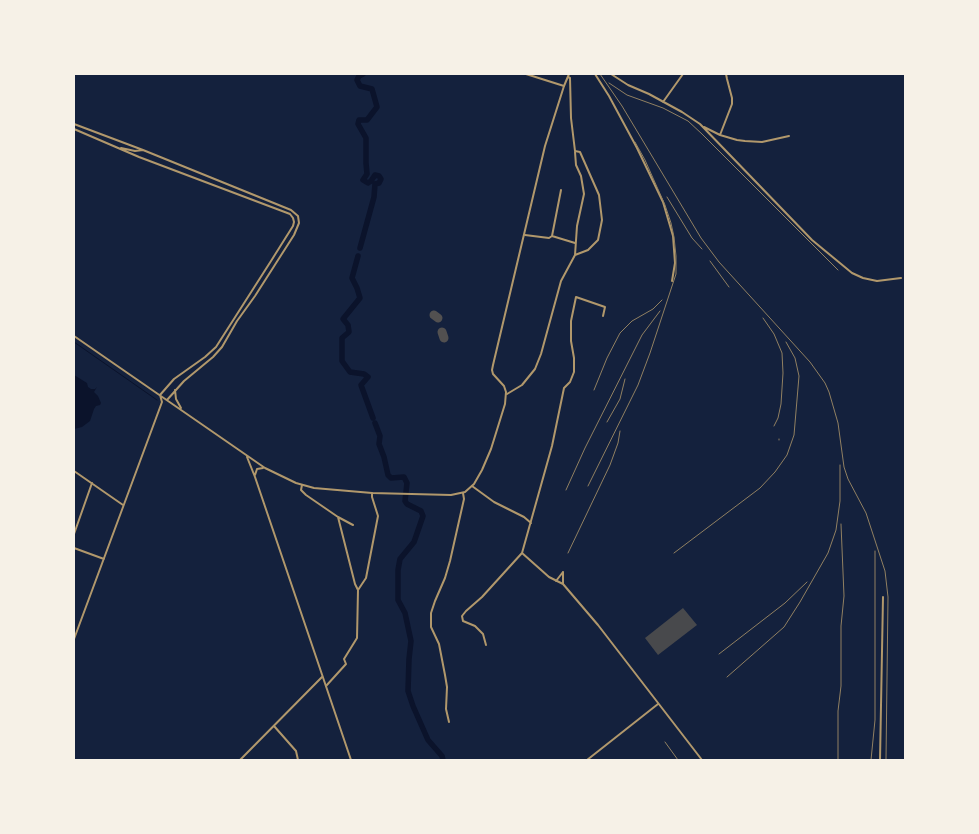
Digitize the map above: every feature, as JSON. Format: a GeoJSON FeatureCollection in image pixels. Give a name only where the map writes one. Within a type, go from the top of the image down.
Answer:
{"type":"FeatureCollection","features":[{"type":"Feature","properties":{"kind":"street"},"geometry":{"type":"LineString","coordinates":[[526,74],[564,86]]}},
{"type":"Feature","properties":{"kind":"street"},"geometry":{"type":"LineString","coordinates":[[595,74],[637,148],[663,202],[673,236],[675,263],[672,281]]}},
{"type":"Feature","properties":{"kind":"street"},"geometry":{"type":"LineString","coordinates":[[611,74],[628,85],[682,112],[720,135],[754,142],[789,136]]}},
{"type":"Feature","properties":{"kind":"street"},"geometry":{"type":"LineString","coordinates":[[663,102],[683,74]]}},
{"type":"Feature","properties":{"kind":"street"},"geometry":{"type":"LineString","coordinates":[[720,135],[732,104],[726,74]]}},
{"type":"Feature","properties":{"kind":"street"},"geometry":{"type":"LineString","coordinates":[[74,336],[246,456],[290,481],[302,485],[335,490],[372,493],[451,495],[463,493],[472,486],[482,470],[491,449],[507,394],[504,386],[493,374],[492,367],[545,146],[568,75]]}},
{"type":"Feature","properties":{"kind":"street"},"geometry":{"type":"LineString","coordinates":[[507,394],[522,385],[535,368],[541,354],[559,285],[575,255],[577,226],[584,194],[581,176],[576,166],[571,118],[570,78],[568,75]]}},
{"type":"Feature","properties":{"kind":"street"},"geometry":{"type":"LineString","coordinates":[[74,124],[291,210],[298,215],[299,220],[294,235],[219,350],[184,381],[167,400],[162,402]]}},
{"type":"Feature","properties":{"kind":"street"},"geometry":{"type":"LineString","coordinates":[[700,124],[812,240],[852,273],[877,282],[901,278]]}},
{"type":"Feature","properties":{"kind":"street"},"geometry":{"type":"LineString","coordinates":[[74,129],[139,157],[290,214],[293,218],[293,226],[216,347],[174,379],[160,395]]}},
{"type":"Feature","properties":{"kind":"street"},"geometry":{"type":"LineString","coordinates":[[118,147],[135,151],[143,150]]}},
{"type":"Feature","properties":{"kind":"street"},"geometry":{"type":"LineString","coordinates":[[575,151],[580,152],[599,195],[602,220],[598,240],[588,250],[575,255]]}},
{"type":"Feature","properties":{"kind":"street"},"geometry":{"type":"LineString","coordinates":[[552,236],[561,190]]}},
{"type":"Feature","properties":{"kind":"street"},"geometry":{"type":"LineString","coordinates":[[293,218],[298,215]]}},
{"type":"Feature","properties":{"kind":"street"},"geometry":{"type":"LineString","coordinates":[[525,235],[549,238],[552,236],[575,243]]}},
{"type":"Feature","properties":{"kind":"street"},"geometry":{"type":"LineString","coordinates":[[272,261],[276,264]]}},
{"type":"Feature","properties":{"kind":"street"},"geometry":{"type":"LineString","coordinates":[[250,293],[255,296]]}},
{"type":"Feature","properties":{"kind":"street"},"geometry":{"type":"LineString","coordinates":[[486,645],[483,634],[475,626],[463,621],[462,616],[522,553],[552,446],[564,388],[570,382],[574,372],[571,321],[576,297],[605,307],[603,316]]}},
{"type":"Feature","properties":{"kind":"street"},"geometry":{"type":"LineString","coordinates":[[175,390],[176,399],[182,410]]}},
{"type":"Feature","properties":{"kind":"street"},"geometry":{"type":"LineString","coordinates":[[74,639],[162,402],[160,395]]}},
{"type":"Feature","properties":{"kind":"street"},"geometry":{"type":"LineString","coordinates":[[246,456],[251,465],[351,760]]}},
{"type":"Feature","properties":{"kind":"street"},"geometry":{"type":"LineString","coordinates":[[255,477],[257,469],[265,468]]}},
{"type":"Feature","properties":{"kind":"street"},"geometry":{"type":"LineString","coordinates":[[74,471],[123,505]]}},
{"type":"Feature","properties":{"kind":"street"},"geometry":{"type":"LineString","coordinates":[[74,534],[92,483]]}},
{"type":"Feature","properties":{"kind":"street"},"geometry":{"type":"LineString","coordinates":[[302,485],[301,490],[306,495],[353,525]]}},
{"type":"Feature","properties":{"kind":"street"},"geometry":{"type":"LineString","coordinates":[[472,486],[494,502],[531,522]]}},
{"type":"Feature","properties":{"kind":"street"},"geometry":{"type":"LineString","coordinates":[[358,590],[366,578],[378,516],[372,493]]}},
{"type":"Feature","properties":{"kind":"street"},"geometry":{"type":"LineString","coordinates":[[449,722],[446,709],[447,687],[439,644],[432,627],[431,613],[450,561],[464,500],[463,493]]}},
{"type":"Feature","properties":{"kind":"street"},"geometry":{"type":"LineString","coordinates":[[326,686],[346,664],[344,659],[357,638],[358,590],[338,517]]}},
{"type":"Feature","properties":{"kind":"street"},"geometry":{"type":"LineString","coordinates":[[74,548],[104,559]]}},
{"type":"Feature","properties":{"kind":"street"},"geometry":{"type":"LineString","coordinates":[[522,553],[556,581],[564,584],[702,760]]}},
{"type":"Feature","properties":{"kind":"street"},"geometry":{"type":"LineString","coordinates":[[556,581],[563,572],[564,584]]}},
{"type":"Feature","properties":{"kind":"street"},"geometry":{"type":"LineString","coordinates":[[880,760],[883,596]]}},
{"type":"Feature","properties":{"kind":"street"},"geometry":{"type":"LineString","coordinates":[[240,760],[323,677]]}},
{"type":"Feature","properties":{"kind":"street"},"geometry":{"type":"LineString","coordinates":[[587,760],[658,704]]}},
{"type":"Feature","properties":{"kind":"street"},"geometry":{"type":"LineString","coordinates":[[274,726],[296,751],[298,760]]}},
{"type":"Feature","properties":{"kind":"water"},"geometry":{"type":"Polygon","coordinates":[[[74,375],[87,383],[91,389],[97,387],[94,392],[101,403],[94,409],[90,421],[82,427],[74,429],[74,375]]]}},
{"type":"Feature","properties":{"kind":"building"},"geometry":{"type":"Polygon","coordinates":[[[683,608],[697,625],[658,655],[645,638],[683,608]]]}},
{"type":"Feature","properties":{"kind":"waterway"},"geometry":{"type":"LineString","coordinates":[[360,248],[374,197],[375,184],[379,183],[381,179],[375,175],[368,183],[363,180],[367,174],[366,138],[358,124],[359,120],[367,120],[377,107],[372,89],[360,86],[357,80],[363,74]]}},
{"type":"Feature","properties":{"kind":"waterway"},"geometry":{"type":"LineString","coordinates":[[358,256],[352,278],[360,298],[343,319],[348,325],[349,332],[342,338],[342,361],[350,372],[364,374],[368,377],[361,385],[373,418]]}},
{"type":"Feature","properties":{"kind":"waterway"},"geometry":{"type":"LineString","coordinates":[[74,342],[157,400]]}},
{"type":"Feature","properties":{"kind":"waterway"},"geometry":{"type":"LineString","coordinates":[[375,423],[380,436],[379,444],[388,475],[391,478],[404,477],[407,483],[405,501],[421,511],[423,516],[414,542],[400,559],[398,600],[405,613],[411,641],[408,691],[428,740],[442,756],[443,760]]}},
{"type":"Feature","properties":{"kind":"taxiway"},"geometry":{"type":"LineString","coordinates":[[434,315],[438,318]]}},
{"type":"Feature","properties":{"kind":"taxiway"},"geometry":{"type":"LineString","coordinates":[[442,332],[444,338]]}},
{"type":"Feature","properties":{"kind":"railway"},"geometry":{"type":"LineString","coordinates":[[600,74],[622,106],[701,238],[719,262],[810,362],[829,392],[838,423],[844,467],[848,479],[866,513],[885,571],[888,597],[886,760]]}},
{"type":"Feature","properties":{"kind":"railway"},"geometry":{"type":"LineString","coordinates":[[609,83],[627,95],[663,108],[688,121],[838,270]]}},
{"type":"Feature","properties":{"kind":"railway"},"geometry":{"type":"LineString","coordinates":[[588,486],[638,385],[676,274],[676,256],[671,223],[665,205],[635,142]]}},
{"type":"Feature","properties":{"kind":"railway"},"geometry":{"type":"LineString","coordinates":[[667,197],[692,238],[702,249]]}},
{"type":"Feature","properties":{"kind":"railway"},"geometry":{"type":"LineString","coordinates":[[710,261],[729,287]]}},
{"type":"Feature","properties":{"kind":"railway"},"geometry":{"type":"LineString","coordinates":[[594,390],[620,333],[632,321],[653,309],[662,300]]}},
{"type":"Feature","properties":{"kind":"railway"},"geometry":{"type":"LineString","coordinates":[[566,490],[642,335],[660,311]]}},
{"type":"Feature","properties":{"kind":"railway"},"geometry":{"type":"LineString","coordinates":[[763,318],[774,334],[782,353],[781,404],[774,426]]}},
{"type":"Feature","properties":{"kind":"railway"},"geometry":{"type":"LineString","coordinates":[[674,553],[760,488],[787,455],[794,435],[799,376],[795,358],[786,342]]}},
{"type":"Feature","properties":{"kind":"railway"},"geometry":{"type":"LineString","coordinates":[[607,422],[620,399],[625,379]]}},
{"type":"Feature","properties":{"kind":"railway"},"geometry":{"type":"LineString","coordinates":[[568,553],[610,465],[620,431]]}},
{"type":"Feature","properties":{"kind":"railway"},"geometry":{"type":"LineString","coordinates":[[727,677],[784,627],[828,553],[836,530],[840,501],[840,465]]}},
{"type":"Feature","properties":{"kind":"railway"},"geometry":{"type":"LineString","coordinates":[[838,760],[841,626],[844,596],[841,524]]}},
{"type":"Feature","properties":{"kind":"railway"},"geometry":{"type":"LineString","coordinates":[[871,760],[875,720],[875,551]]}},
{"type":"Feature","properties":{"kind":"railway"},"geometry":{"type":"LineString","coordinates":[[719,654],[785,603],[807,582]]}},
{"type":"Feature","properties":{"kind":"railway"},"geometry":{"type":"LineString","coordinates":[[665,742],[678,760]]}}]}
